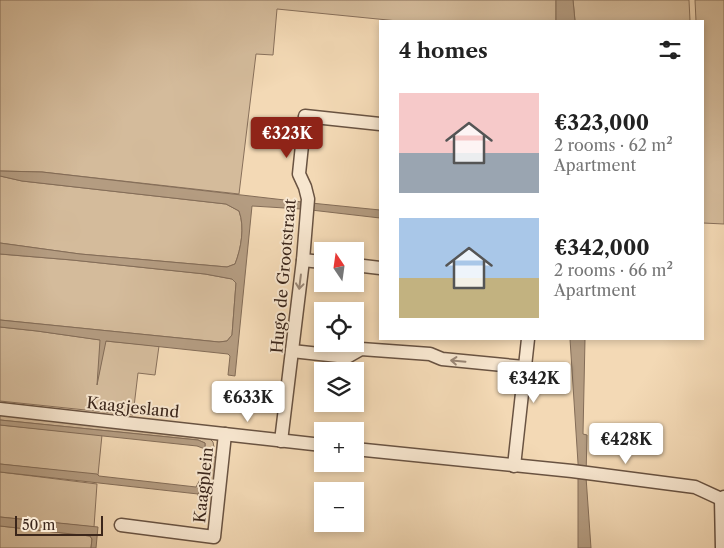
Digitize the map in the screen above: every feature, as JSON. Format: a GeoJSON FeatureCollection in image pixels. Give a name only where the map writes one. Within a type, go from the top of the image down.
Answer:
{"type":"FeatureCollection","features":[{"type":"Feature","properties":{"kind":"street","name":"Hugo de Grootstraat"},"geometry":{"type":"LineString","coordinates":[[281,441],[303,260],[308,200],[299,174],[305,116],[379,124]]}},
{"type":"Feature","properties":{"kind":"street"},"geometry":{"type":"LineString","coordinates":[[303,260],[314,261]]}},
{"type":"Feature","properties":{"kind":"street"},"geometry":{"type":"LineString","coordinates":[[364,266],[379,268]]}},
{"type":"Feature","properties":{"kind":"street"},"geometry":{"type":"LineString","coordinates":[[514,466],[528,340]]}},
{"type":"Feature","properties":{"kind":"street"},"geometry":{"type":"LineString","coordinates":[[292,351],[347,356],[361,349],[430,354],[442,359],[524,367]]}},
{"type":"Feature","properties":{"kind":"street","name":"Kaagjesland"},"geometry":{"type":"LineString","coordinates":[[0,409],[314,444]]}},
{"type":"Feature","properties":{"kind":"street","name":"Kaagplein"},"geometry":{"type":"LineString","coordinates":[[121,525],[214,536],[225,434]]}},
{"type":"Feature","properties":{"kind":"street"},"geometry":{"type":"LineString","coordinates":[[364,449],[572,471],[695,487],[722,498],[722,548]]}},
{"type":"Feature","properties":{"kind":"shaded area"},"geometry":{"type":"Polygon","coordinates":[[[0,0],[556,0],[556,20],[388,20],[277,9],[273,55],[256,54],[239,194],[42,172],[0,171],[0,0]]]}},
{"type":"Feature","properties":{"kind":"shaded area"},"geometry":{"type":"Polygon","coordinates":[[[556,0],[573,0],[575,20],[556,20],[556,0]]]}},
{"type":"Feature","properties":{"kind":"shaded area"},"geometry":{"type":"Polygon","coordinates":[[[573,0],[689,0],[690,20],[575,20],[573,0]]]}},
{"type":"Feature","properties":{"kind":"shaded area"},"geometry":{"type":"Polygon","coordinates":[[[695,0],[724,0],[724,224],[704,223],[704,20],[696,20],[695,0]]]}},
{"type":"Feature","properties":{"kind":"shaded area"},"geometry":{"type":"Polygon","coordinates":[[[0,171],[42,172],[302,202],[301,209],[252,206],[235,376],[228,375],[230,356],[228,354],[106,341],[97,385],[100,340],[0,327],[0,320],[219,342],[227,341],[232,335],[236,283],[232,279],[205,274],[0,254],[0,243],[80,254],[227,267],[235,264],[239,252],[242,224],[239,211],[226,204],[22,181],[0,176],[0,171]]]}},
{"type":"Feature","properties":{"kind":"shaded area"},"geometry":{"type":"Polygon","coordinates":[[[0,176],[22,181],[226,204],[239,211],[241,217],[242,238],[235,264],[227,267],[80,254],[0,243],[0,176]]]}},
{"type":"Feature","properties":{"kind":"shaded area"},"geometry":{"type":"Polygon","coordinates":[[[311,203],[379,210],[379,218],[311,210],[311,203]]]}},
{"type":"Feature","properties":{"kind":"shaded area"},"geometry":{"type":"Polygon","coordinates":[[[0,254],[205,274],[232,279],[236,283],[232,335],[227,341],[219,342],[0,320],[0,254]]]}},
{"type":"Feature","properties":{"kind":"shaded area"},"geometry":{"type":"Polygon","coordinates":[[[0,327],[101,340],[98,378],[105,341],[159,346],[155,375],[138,373],[133,415],[0,401],[0,327]]]}},
{"type":"Feature","properties":{"kind":"shaded area"},"geometry":{"type":"Polygon","coordinates":[[[570,340],[585,340],[583,434],[587,435],[586,477],[591,548],[578,548],[578,463],[570,340]]]}},
{"type":"Feature","properties":{"kind":"shaded area"},"geometry":{"type":"Polygon","coordinates":[[[0,414],[207,436],[213,442],[214,447],[210,450],[205,449],[205,443],[198,440],[0,420],[0,414]]]}},
{"type":"Feature","properties":{"kind":"shaded area"},"geometry":{"type":"Polygon","coordinates":[[[0,420],[198,440],[205,443],[205,449],[197,446],[0,425],[0,420]]]}},
{"type":"Feature","properties":{"kind":"shaded area"},"geometry":{"type":"Polygon","coordinates":[[[0,425],[102,435],[98,475],[0,464],[0,425]]]}},
{"type":"Feature","properties":{"kind":"shaded area"},"geometry":{"type":"Polygon","coordinates":[[[206,456],[215,457],[217,461],[214,488],[207,498],[198,496],[205,482],[206,456]]]}},
{"type":"Feature","properties":{"kind":"shaded area"},"geometry":{"type":"Polygon","coordinates":[[[206,457],[208,459],[207,475],[198,494],[0,472],[0,464],[196,487],[204,472],[206,457]]]}},
{"type":"Feature","properties":{"kind":"shaded area"},"geometry":{"type":"Polygon","coordinates":[[[0,472],[97,484],[94,527],[0,517],[0,472]]]}},
{"type":"Feature","properties":{"kind":"shaded area"},"geometry":{"type":"Polygon","coordinates":[[[0,517],[98,527],[96,548],[91,548],[92,539],[90,536],[0,526],[0,517]]]}},
{"type":"Feature","properties":{"kind":"shaded area"},"geometry":{"type":"Polygon","coordinates":[[[0,526],[90,536],[92,539],[91,548],[0,548],[0,526]]]}}]}
